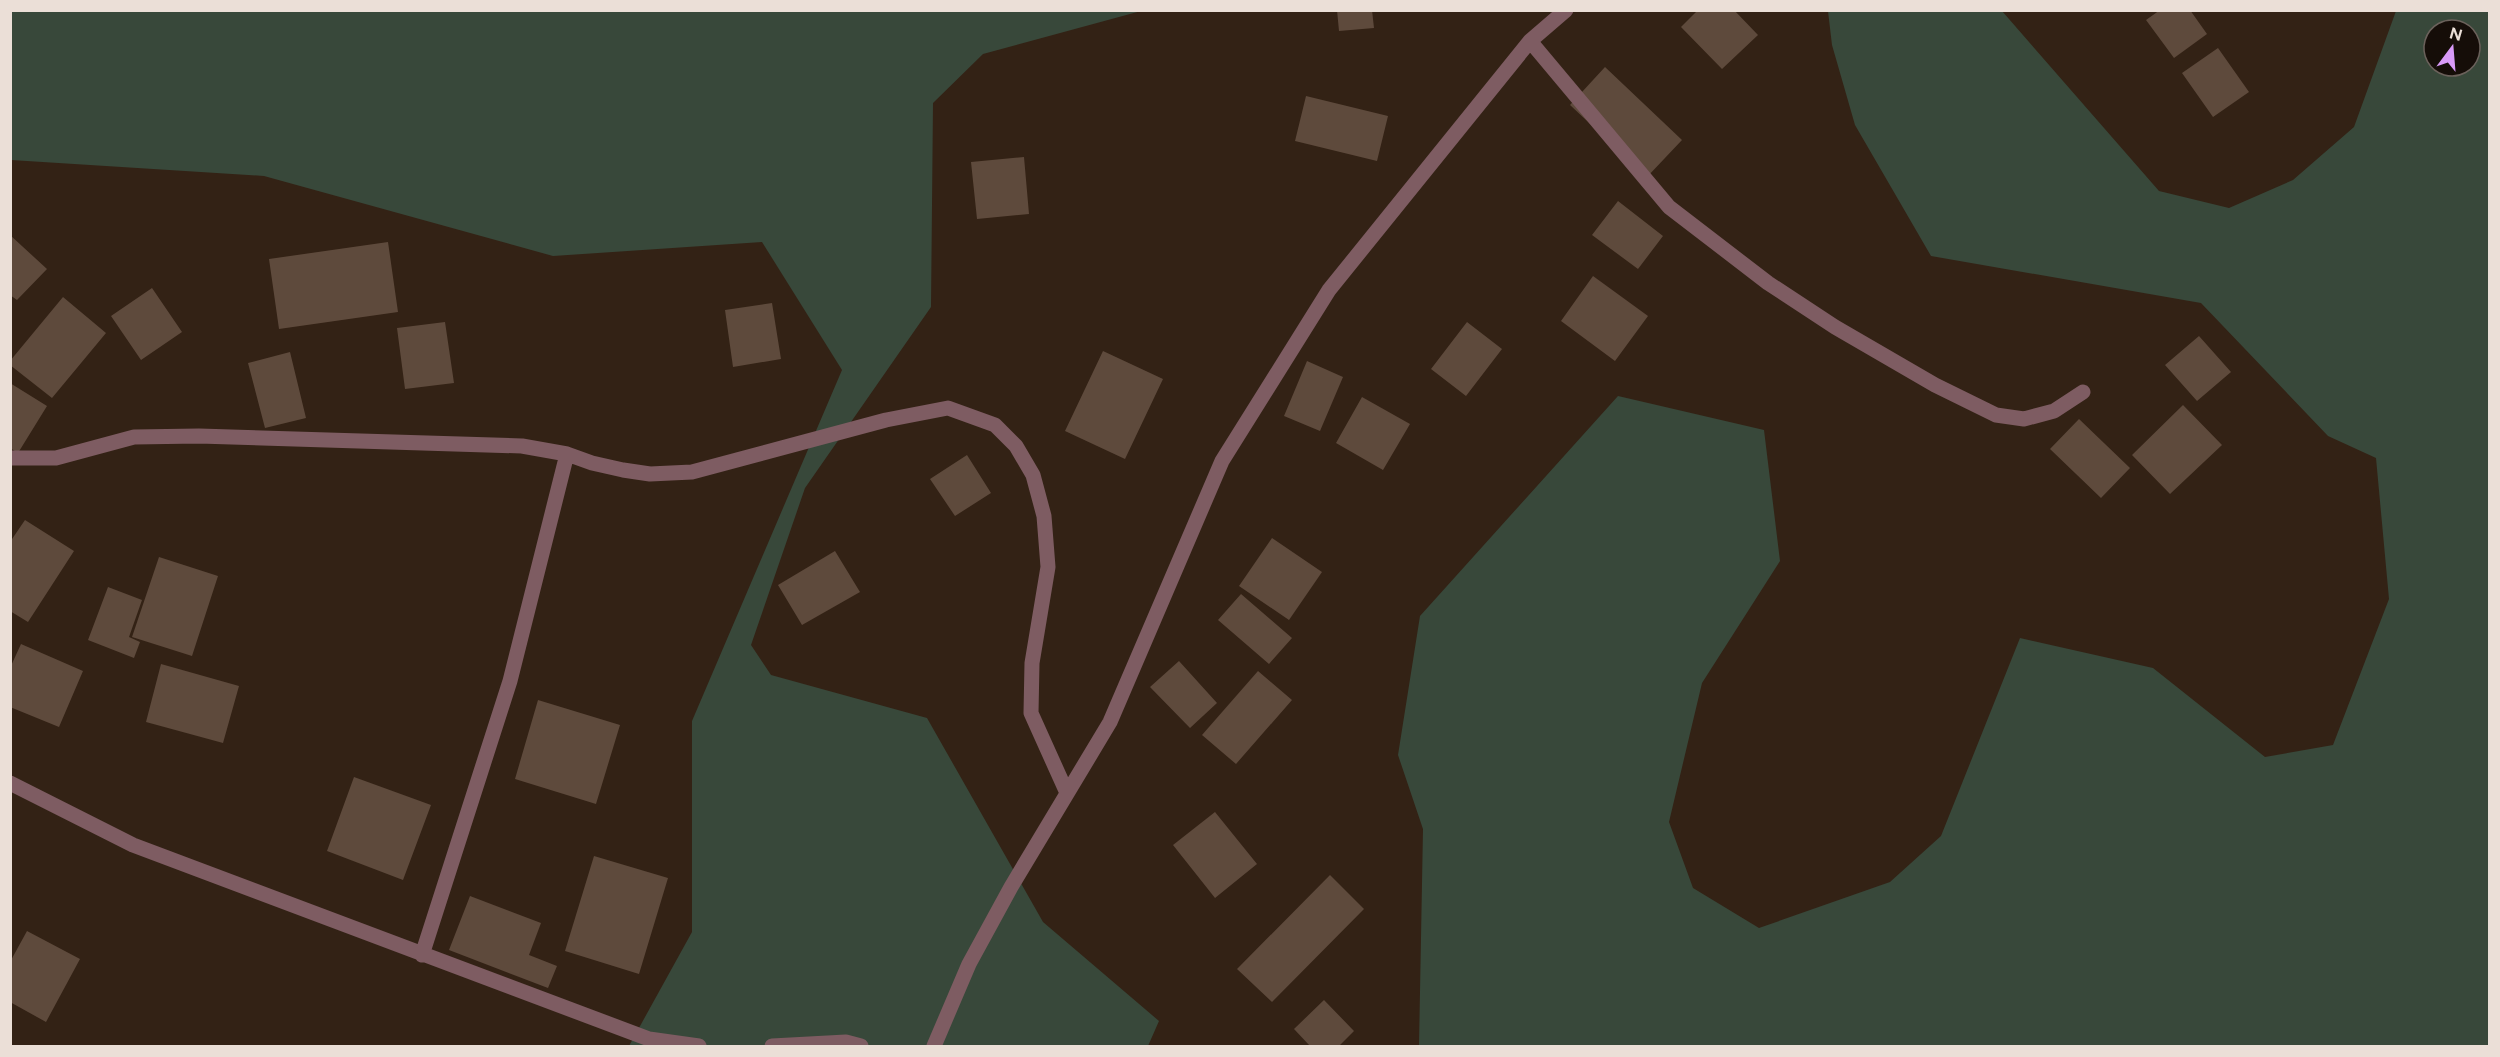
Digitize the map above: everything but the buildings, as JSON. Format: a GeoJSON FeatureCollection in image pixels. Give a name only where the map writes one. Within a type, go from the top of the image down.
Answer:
{"type":"FeatureCollection","features":[{"type":"Feature","properties":{"kind":"street"},"geometry":{"type":"LineString","coordinates":[[934,1047],[969,964],[1011,887],[1110,722],[1222,461],[1329,290],[1530,41],[1566,10]]}},
{"type":"Feature","properties":{"kind":"street"},"geometry":{"type":"LineString","coordinates":[[1530,41],[1669,207],[1768,283],[1834,327],[1935,385],[1996,415],[2024,419],[2054,411],[2083,392]]}},
{"type":"Feature","properties":{"kind":"street"},"geometry":{"type":"LineString","coordinates":[[10,458],[56,458],[134,438],[199,436],[522,446],[567,454],[592,463],[641,473],[692,472],[886,420],[948,408],[995,425],[1016,446],[1033,475],[1044,516],[1048,567],[1032,663],[1031,713],[1067,793]]}},
{"type":"Feature","properties":{"kind":"street"},"geometry":{"type":"LineString","coordinates":[[422,955],[510,681],[567,454]]}},
{"type":"Feature","properties":{"kind":"street"},"geometry":{"type":"LineString","coordinates":[[10,783],[133,845],[649,1039],[699,1047]]}},
{"type":"Feature","properties":{"kind":"street"},"geometry":{"type":"LineString","coordinates":[[772,1047],[846,1042],[861,1047]]}},
{"type":"Feature","properties":{"kind":"green space"},"geometry":{"type":"Polygon","coordinates":[[[10,11],[1141,11],[983,54],[933,103],[931,307],[805,488],[751,645],[771,675],[927,718],[1043,922],[1159,1021],[1148,1046],[629,1046],[692,932],[692,721],[842,370],[762,242],[553,256],[264,176],[11,160],[10,11]]]}},
{"type":"Feature","properties":{"kind":"green space"},"geometry":{"type":"Polygon","coordinates":[[[1828,11],[2002,11],[2159,191],[2229,208],[2293,180],[2354,127],[2396,11],[2489,11],[2489,1046],[1419,1046],[1423,829],[1398,755],[1420,616],[1618,396],[1764,430],[1780,561],[1702,683],[1669,822],[1693,888],[1759,928],[1890,882],[1941,836],[2020,638],[2153,668],[2265,757],[2333,745],[2389,599],[2376,458],[2328,436],[2201,303],[1931,256],[1855,125],[1832,45],[1828,11]]]}}]}
